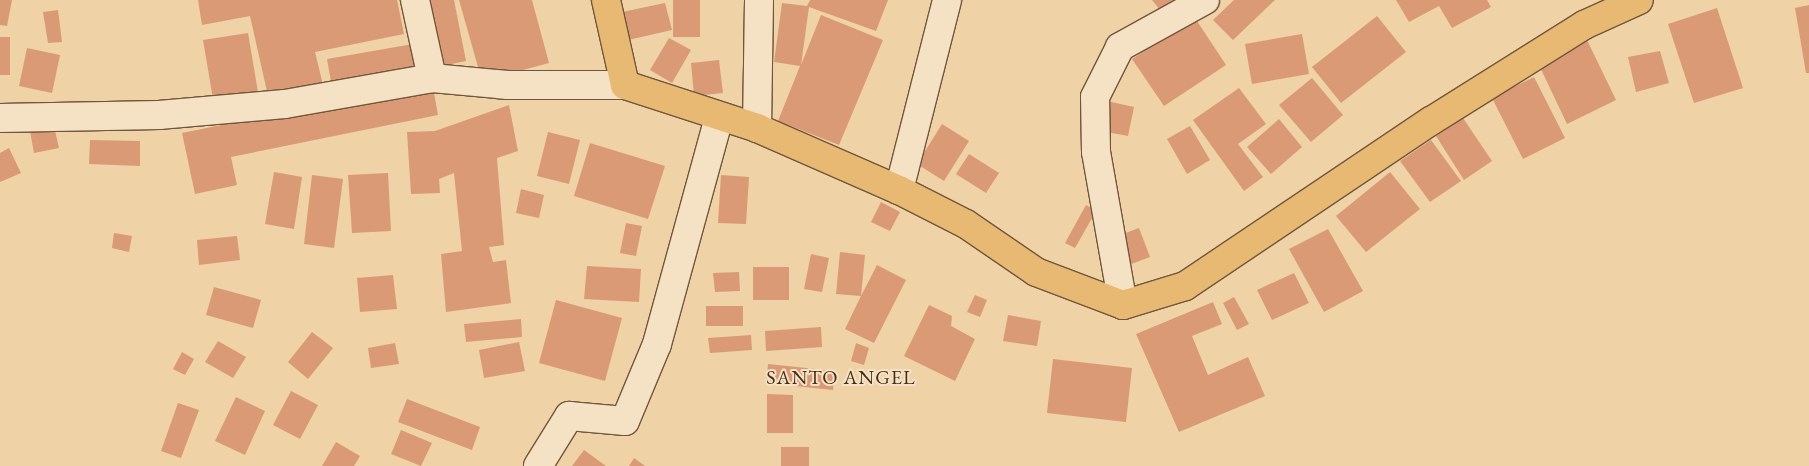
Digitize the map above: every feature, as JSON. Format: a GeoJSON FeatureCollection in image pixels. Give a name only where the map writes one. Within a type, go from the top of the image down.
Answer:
{"type":"FeatureCollection","features":[{"type":"Feature","properties":{"kind":"main road"},"geometry":{"type":"LineString","coordinates":[[606,0],[625,85],[757,128],[899,190],[966,224],[1036,272],[1123,305],[1185,286],[1430,120],[1584,25],[1639,0]]}},
{"type":"Feature","properties":{"kind":"street"},"geometry":{"type":"LineString","coordinates":[[415,0],[432,78]]}},
{"type":"Feature","properties":{"kind":"street"},"geometry":{"type":"LineString","coordinates":[[757,128],[759,0]]}},
{"type":"Feature","properties":{"kind":"street"},"geometry":{"type":"LineString","coordinates":[[899,190],[947,0]]}},
{"type":"Feature","properties":{"kind":"street"},"geometry":{"type":"LineString","coordinates":[[1123,305],[1096,152],[1095,97],[1120,47],[1205,0]]}},
{"type":"Feature","properties":{"kind":"street"},"geometry":{"type":"LineString","coordinates":[[0,118],[159,115],[284,104],[432,78],[508,85],[625,85]]}},
{"type":"Feature","properties":{"kind":"street"},"geometry":{"type":"LineString","coordinates":[[538,466],[569,416],[625,421],[657,344],[719,117]]}},
{"type":"Feature","properties":{"kind":"building"},"geometry":{"type":"Polygon","coordinates":[[[0,0],[12,0],[7,26],[0,25],[0,0]]]}},
{"type":"Feature","properties":{"kind":"building"},"geometry":{"type":"Polygon","coordinates":[[[198,0],[397,0],[404,34],[315,52],[323,85],[268,96],[250,16],[202,25],[198,0]]]}},
{"type":"Feature","properties":{"kind":"building"},"geometry":{"type":"Polygon","coordinates":[[[423,0],[454,0],[466,61],[437,67],[423,0]]]}},
{"type":"Feature","properties":{"kind":"building"},"geometry":{"type":"Polygon","coordinates":[[[459,0],[532,0],[549,63],[482,81],[459,0]]]}},
{"type":"Feature","properties":{"kind":"building"},"geometry":{"type":"Polygon","coordinates":[[[673,0],[700,0],[700,37],[673,37],[673,0]]]}},
{"type":"Feature","properties":{"kind":"building"},"geometry":{"type":"Polygon","coordinates":[[[810,0],[888,0],[876,31],[809,7],[801,65],[821,15],[883,40],[839,145],[778,121],[800,66],[774,62],[782,3],[807,6],[810,0]]]}},
{"type":"Feature","properties":{"kind":"building"},"geometry":{"type":"Polygon","coordinates":[[[1152,0],[1173,0],[1160,10],[1152,0]]]}},
{"type":"Feature","properties":{"kind":"building"},"geometry":{"type":"Polygon","coordinates":[[[1234,0],[1275,0],[1233,40],[1213,20],[1234,0]]]}},
{"type":"Feature","properties":{"kind":"building"},"geometry":{"type":"Polygon","coordinates":[[[1396,0],[1487,0],[1491,7],[1452,28],[1439,6],[1409,22],[1396,0]]]}},
{"type":"Feature","properties":{"kind":"building"},"geometry":{"type":"Polygon","coordinates":[[[665,3],[672,30],[628,40],[622,12],[665,3]]]}},
{"type":"Feature","properties":{"kind":"building"},"geometry":{"type":"Polygon","coordinates":[[[1809,5],[1809,73],[1806,73],[1795,8],[1809,5]]]}},
{"type":"Feature","properties":{"kind":"building"},"geometry":{"type":"Polygon","coordinates":[[[1717,8],[1743,88],[1694,103],[1668,24],[1717,8]]]}},
{"type":"Feature","properties":{"kind":"building"},"geometry":{"type":"Polygon","coordinates":[[[58,10],[62,42],[48,43],[43,12],[58,10]]]}},
{"type":"Feature","properties":{"kind":"building"},"geometry":{"type":"Polygon","coordinates":[[[1377,16],[1406,52],[1341,103],[1312,67],[1377,16]]]}},
{"type":"Feature","properties":{"kind":"building"},"geometry":{"type":"Polygon","coordinates":[[[1195,18],[1226,65],[1164,106],[1132,59],[1195,18]]]}},
{"type":"Feature","properties":{"kind":"building"},"geometry":{"type":"Polygon","coordinates":[[[248,33],[259,98],[214,105],[203,40],[248,33]]]}},
{"type":"Feature","properties":{"kind":"building"},"geometry":{"type":"Polygon","coordinates":[[[1302,34],[1309,74],[1252,84],[1245,44],[1302,34]]]}},
{"type":"Feature","properties":{"kind":"building"},"geometry":{"type":"Polygon","coordinates":[[[0,37],[10,37],[10,75],[0,75],[0,37]]]}},
{"type":"Feature","properties":{"kind":"building"},"geometry":{"type":"Polygon","coordinates":[[[669,38],[691,50],[672,83],[650,70],[669,38]]]}},
{"type":"Feature","properties":{"kind":"building"},"geometry":{"type":"Polygon","coordinates":[[[1587,40],[1616,100],[1567,124],[1538,63],[1587,40]]]}},
{"type":"Feature","properties":{"kind":"building"},"geometry":{"type":"Polygon","coordinates":[[[413,44],[418,71],[332,87],[327,59],[413,44]]]}},
{"type":"Feature","properties":{"kind":"building"},"geometry":{"type":"Polygon","coordinates":[[[27,48],[60,55],[52,93],[19,86],[27,48]]]}},
{"type":"Feature","properties":{"kind":"building"},"geometry":{"type":"Polygon","coordinates":[[[1660,51],[1669,83],[1636,92],[1628,57],[1660,51]]]}},
{"type":"Feature","properties":{"kind":"building"},"geometry":{"type":"Polygon","coordinates":[[[719,60],[723,93],[694,96],[691,63],[719,60]]]}},
{"type":"Feature","properties":{"kind":"building"},"geometry":{"type":"Polygon","coordinates":[[[1534,77],[1565,138],[1523,159],[1492,98],[1534,77]]]}},
{"type":"Feature","properties":{"kind":"building"},"geometry":{"type":"Polygon","coordinates":[[[1312,78],[1343,115],[1311,142],[1279,105],[1312,78]]]}},
{"type":"Feature","properties":{"kind":"building"},"geometry":{"type":"Polygon","coordinates":[[[432,82],[438,115],[231,157],[237,185],[195,194],[182,133],[432,82]]]}},
{"type":"Feature","properties":{"kind":"building"},"geometry":{"type":"Polygon","coordinates":[[[1239,88],[1266,124],[1238,144],[1263,177],[1244,191],[1193,120],[1239,88]]]}},
{"type":"Feature","properties":{"kind":"building"},"geometry":{"type":"Polygon","coordinates":[[[1107,101],[1134,107],[1128,136],[1101,131],[1107,101]]]}},
{"type":"Feature","properties":{"kind":"building"},"geometry":{"type":"Polygon","coordinates":[[[509,105],[518,151],[497,158],[504,245],[489,247],[493,262],[506,260],[511,303],[446,312],[441,254],[462,251],[454,173],[439,179],[440,193],[411,194],[407,132],[435,131],[509,105]]]}},
{"type":"Feature","properties":{"kind":"building"},"geometry":{"type":"Polygon","coordinates":[[[1463,118],[1492,161],[1464,180],[1436,136],[1463,118]]]}},
{"type":"Feature","properties":{"kind":"building"},"geometry":{"type":"Polygon","coordinates":[[[1279,119],[1302,147],[1271,174],[1247,147],[1279,119]]]}},
{"type":"Feature","properties":{"kind":"building"},"geometry":{"type":"Polygon","coordinates":[[[942,124],[969,141],[944,181],[917,164],[942,124]]]}},
{"type":"Feature","properties":{"kind":"building"},"geometry":{"type":"Polygon","coordinates":[[[54,126],[59,148],[34,153],[30,131],[54,126]]]}},
{"type":"Feature","properties":{"kind":"building"},"geometry":{"type":"Polygon","coordinates":[[[1190,126],[1210,160],[1187,174],[1167,139],[1190,126]]]}},
{"type":"Feature","properties":{"kind":"building"},"geometry":{"type":"Polygon","coordinates":[[[548,132],[580,140],[569,184],[537,176],[548,132]]]}},
{"type":"Feature","properties":{"kind":"building"},"geometry":{"type":"Polygon","coordinates":[[[90,140],[140,141],[140,166],[89,164],[90,140]]]}},
{"type":"Feature","properties":{"kind":"building"},"geometry":{"type":"Polygon","coordinates":[[[1431,140],[1461,181],[1430,202],[1400,161],[1431,140]]]}},
{"type":"Feature","properties":{"kind":"building"},"geometry":{"type":"Polygon","coordinates":[[[590,143],[665,166],[648,219],[574,196],[590,143]]]}},
{"type":"Feature","properties":{"kind":"building"},"geometry":{"type":"Polygon","coordinates":[[[9,148],[21,173],[0,182],[0,153],[9,148]]]}},
{"type":"Feature","properties":{"kind":"building"},"geometry":{"type":"Polygon","coordinates":[[[969,154],[999,173],[986,193],[956,174],[969,154]]]}},
{"type":"Feature","properties":{"kind":"building"},"geometry":{"type":"Polygon","coordinates":[[[274,172],[302,177],[294,229],[265,224],[274,172]]]}},
{"type":"Feature","properties":{"kind":"building"},"geometry":{"type":"Polygon","coordinates":[[[1390,172],[1420,209],[1366,252],[1336,216],[1390,172]]]}},
{"type":"Feature","properties":{"kind":"building"},"geometry":{"type":"Polygon","coordinates":[[[388,173],[391,231],[352,233],[348,175],[388,173]]]}},
{"type":"Feature","properties":{"kind":"building"},"geometry":{"type":"Polygon","coordinates":[[[312,175],[343,179],[334,248],[304,244],[312,175]]]}},
{"type":"Feature","properties":{"kind":"building"},"geometry":{"type":"Polygon","coordinates":[[[721,175],[749,177],[746,224],[718,223],[721,175]]]}},
{"type":"Feature","properties":{"kind":"building"},"geometry":{"type":"Polygon","coordinates":[[[521,189],[544,195],[539,218],[516,213],[521,189]]]}},
{"type":"Feature","properties":{"kind":"building"},"geometry":{"type":"Polygon","coordinates":[[[881,202],[900,212],[890,231],[871,222],[881,202]]]}},
{"type":"Feature","properties":{"kind":"building"},"geometry":{"type":"Polygon","coordinates":[[[1086,205],[1096,211],[1075,248],[1065,243],[1086,205]]]}},
{"type":"Feature","properties":{"kind":"building"},"geometry":{"type":"Polygon","coordinates":[[[626,223],[642,226],[636,256],[620,253],[626,223]]]}},
{"type":"Feature","properties":{"kind":"building"},"geometry":{"type":"Polygon","coordinates":[[[1139,228],[1150,257],[1126,266],[1115,237],[1139,228]]]}},
{"type":"Feature","properties":{"kind":"building"},"geometry":{"type":"Polygon","coordinates":[[[1328,229],[1363,291],[1324,312],[1289,249],[1328,229]]]}},
{"type":"Feature","properties":{"kind":"building"},"geometry":{"type":"Polygon","coordinates":[[[114,233],[132,236],[129,252],[112,248],[114,233]]]}},
{"type":"Feature","properties":{"kind":"building"},"geometry":{"type":"Polygon","coordinates":[[[237,236],[240,260],[199,265],[197,240],[237,236]]]}},
{"type":"Feature","properties":{"kind":"building"},"geometry":{"type":"Polygon","coordinates":[[[840,252],[865,255],[861,296],[836,294],[840,252]]]}},
{"type":"Feature","properties":{"kind":"building"},"geometry":{"type":"Polygon","coordinates":[[[811,254],[829,258],[822,292],[804,289],[811,254]]]}},
{"type":"Feature","properties":{"kind":"building"},"geometry":{"type":"Polygon","coordinates":[[[877,265],[906,280],[874,343],[845,329],[877,265]]]}},
{"type":"Feature","properties":{"kind":"building"},"geometry":{"type":"Polygon","coordinates":[[[587,266],[641,269],[639,302],[584,299],[587,266]]]}},
{"type":"Feature","properties":{"kind":"building"},"geometry":{"type":"Polygon","coordinates":[[[753,267],[789,267],[789,300],[753,300],[753,267]]]}},
{"type":"Feature","properties":{"kind":"building"},"geometry":{"type":"Polygon","coordinates":[[[739,272],[740,291],[715,292],[713,273],[739,272]]]}},
{"type":"Feature","properties":{"kind":"building"},"geometry":{"type":"Polygon","coordinates":[[[1294,273],[1309,303],[1272,320],[1257,290],[1294,273]]]}},
{"type":"Feature","properties":{"kind":"building"},"geometry":{"type":"Polygon","coordinates":[[[393,275],[397,309],[360,312],[357,278],[393,275]]]}},
{"type":"Feature","properties":{"kind":"building"},"geometry":{"type":"Polygon","coordinates":[[[214,287],[261,300],[253,328],[206,315],[214,287]]]}},
{"type":"Feature","properties":{"kind":"building"},"geometry":{"type":"Polygon","coordinates":[[[975,295],[987,300],[980,317],[967,312],[975,295]]]}},
{"type":"Feature","properties":{"kind":"building"},"geometry":{"type":"Polygon","coordinates":[[[1234,297],[1249,324],[1237,330],[1223,303],[1234,297]]]}},
{"type":"Feature","properties":{"kind":"building"},"geometry":{"type":"Polygon","coordinates":[[[556,300],[622,318],[605,381],[539,363],[556,300]]]}},
{"type":"Feature","properties":{"kind":"building"},"geometry":{"type":"Polygon","coordinates":[[[1213,302],[1222,324],[1192,336],[1208,375],[1248,357],[1265,396],[1179,432],[1136,334],[1213,302]]]}},
{"type":"Feature","properties":{"kind":"building"},"geometry":{"type":"Polygon","coordinates":[[[929,305],[952,316],[951,326],[975,339],[955,381],[904,356],[929,305]]]}},
{"type":"Feature","properties":{"kind":"building"},"geometry":{"type":"Polygon","coordinates":[[[706,306],[743,306],[743,326],[706,326],[706,306]]]}},
{"type":"Feature","properties":{"kind":"building"},"geometry":{"type":"Polygon","coordinates":[[[1008,315],[1041,321],[1037,346],[1003,341],[1008,315]]]}},
{"type":"Feature","properties":{"kind":"building"},"geometry":{"type":"Polygon","coordinates":[[[521,319],[522,337],[466,342],[464,324],[521,319]]]}},
{"type":"Feature","properties":{"kind":"building"},"geometry":{"type":"Polygon","coordinates":[[[821,327],[822,347],[766,351],[765,331],[821,327]]]}},
{"type":"Feature","properties":{"kind":"building"},"geometry":{"type":"Polygon","coordinates":[[[312,332],[333,348],[308,379],[288,362],[312,332]]]}},
{"type":"Feature","properties":{"kind":"building"},"geometry":{"type":"Polygon","coordinates":[[[751,335],[752,350],[710,353],[708,338],[751,335]]]}},
{"type":"Feature","properties":{"kind":"building"},"geometry":{"type":"Polygon","coordinates":[[[218,341],[246,357],[233,378],[205,362],[218,341]]]}},
{"type":"Feature","properties":{"kind":"building"},"geometry":{"type":"Polygon","coordinates":[[[519,342],[525,371],[484,378],[479,350],[519,342]]]}},
{"type":"Feature","properties":{"kind":"building"},"geometry":{"type":"Polygon","coordinates":[[[395,343],[399,364],[371,368],[368,348],[395,343]]]}},
{"type":"Feature","properties":{"kind":"building"},"geometry":{"type":"Polygon","coordinates":[[[856,343],[869,348],[864,365],[851,361],[856,343]]]}},
{"type":"Feature","properties":{"kind":"building"},"geometry":{"type":"Polygon","coordinates":[[[182,352],[194,359],[185,375],[173,369],[182,352]]]}},
{"type":"Feature","properties":{"kind":"building"},"geometry":{"type":"Polygon","coordinates":[[[1053,359],[1132,368],[1126,422],[1047,413],[1053,359]]]}},
{"type":"Feature","properties":{"kind":"building"},"geometry":{"type":"Polygon","coordinates":[[[768,364],[835,371],[833,390],[766,383],[768,364]]]}},
{"type":"Feature","properties":{"kind":"building"},"geometry":{"type":"Polygon","coordinates":[[[291,391],[318,405],[300,439],[273,425],[291,391]]]}},
{"type":"Feature","properties":{"kind":"building"},"geometry":{"type":"Polygon","coordinates":[[[767,394],[793,395],[793,433],[767,433],[767,394]]]}},
{"type":"Feature","properties":{"kind":"building"},"geometry":{"type":"Polygon","coordinates":[[[236,397],[265,411],[245,455],[215,441],[236,397]]]}},
{"type":"Feature","properties":{"kind":"building"},"geometry":{"type":"Polygon","coordinates":[[[407,399],[480,427],[472,450],[398,422],[407,399]]]}},
{"type":"Feature","properties":{"kind":"building"},"geometry":{"type":"Polygon","coordinates":[[[178,403],[199,410],[181,458],[161,451],[178,403]]]}},
{"type":"Feature","properties":{"kind":"building"},"geometry":{"type":"Polygon","coordinates":[[[401,430],[432,443],[421,466],[391,454],[401,430]]]}},
{"type":"Feature","properties":{"kind":"building"},"geometry":{"type":"Polygon","coordinates":[[[336,442],[360,456],[354,466],[322,466],[336,442]]]}},
{"type":"Feature","properties":{"kind":"building"},"geometry":{"type":"Polygon","coordinates":[[[781,447],[809,447],[809,466],[781,466],[781,447]]]}},
{"type":"Feature","properties":{"kind":"building"},"geometry":{"type":"Polygon","coordinates":[[[584,450],[606,466],[572,466],[584,450]]]}},
{"type":"Feature","properties":{"kind":"building"},"geometry":{"type":"Polygon","coordinates":[[[634,458],[645,466],[629,466],[634,458]]]}},
{"type":"Feature","properties":{"kind":"district","name":"SANTO ANGEL"},"geometry":{"type":"Point","coordinates":[841,377]}}]}
